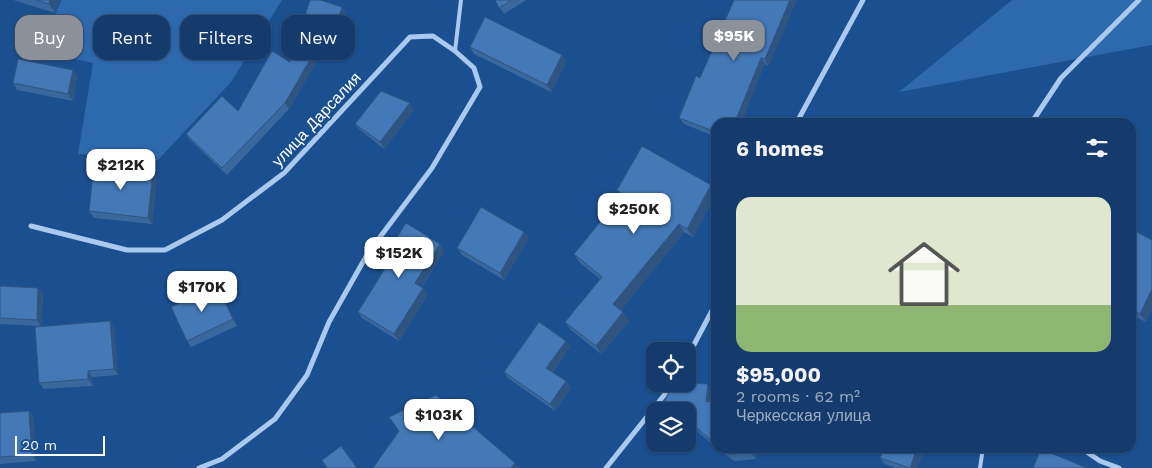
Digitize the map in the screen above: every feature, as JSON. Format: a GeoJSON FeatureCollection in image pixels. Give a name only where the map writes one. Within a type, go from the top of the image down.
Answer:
{"type":"FeatureCollection","features":[{"type":"Feature","properties":{"kind":"street"},"geometry":{"type":"LineString","coordinates":[[799,118],[863,0]]}},
{"type":"Feature","properties":{"kind":"street"},"geometry":{"type":"LineString","coordinates":[[1035,118],[1061,78],[1139,0]]}},
{"type":"Feature","properties":{"kind":"street","name":"улица Дарсалия"},"geometry":{"type":"LineString","coordinates":[[30,226],[127,250],[165,250],[222,220],[284,173],[410,37],[433,36],[455,51],[474,68],[480,87],[432,168],[363,262],[329,322],[307,375],[275,419],[222,459],[199,468]]}},
{"type":"Feature","properties":{"kind":"street"},"geometry":{"type":"LineString","coordinates":[[695,342],[711,312]]}},
{"type":"Feature","properties":{"kind":"street"},"geometry":{"type":"LineString","coordinates":[[606,468],[666,392]]}},
{"type":"Feature","properties":{"kind":"street"},"geometry":{"type":"LineString","coordinates":[[1088,453],[1100,461],[1119,468]]}},
{"type":"Feature","properties":{"kind":"lane"},"geometry":{"type":"LineString","coordinates":[[455,51],[461,0]]}},
{"type":"Feature","properties":{"kind":"lane"},"geometry":{"type":"LineString","coordinates":[[980,468],[982,453]]}},
{"type":"Feature","properties":{"kind":"shaded area"},"geometry":{"type":"Polygon","coordinates":[[[61,0],[282,0],[271,18],[271,15],[180,15],[180,60],[245,60],[231,82],[158,160],[78,154],[93,63],[79,60],[83,60],[83,15],[55,15],[61,0]]]}},
{"type":"Feature","properties":{"kind":"shaded area"},"geometry":{"type":"Polygon","coordinates":[[[1012,0],[1152,0],[1152,45],[899,92],[1012,0]]]}},
{"type":"Feature","properties":{"kind":"building"},"geometry":{"type":"Polygon","coordinates":[[[36,0],[50,0],[49,4],[36,0]]]}},
{"type":"Feature","properties":{"kind":"building"},"geometry":{"type":"Polygon","coordinates":[[[310,0],[320,0],[342,7],[339,15],[305,15],[310,0]]]}},
{"type":"Feature","properties":{"kind":"building"},"geometry":{"type":"Polygon","coordinates":[[[495,0],[511,0],[499,8],[495,0]]]}},
{"type":"Feature","properties":{"kind":"building"},"geometry":{"type":"Polygon","coordinates":[[[734,0],[790,0],[765,59],[761,58],[737,118],[711,118],[711,130],[679,118],[696,76],[700,78],[734,0]]]}},
{"type":"Feature","properties":{"kind":"building"},"geometry":{"type":"Polygon","coordinates":[[[485,17],[562,55],[547,85],[470,47],[485,17]]]}},
{"type":"Feature","properties":{"kind":"building"},"geometry":{"type":"Polygon","coordinates":[[[272,51],[281,56],[281,60],[290,62],[291,60],[310,60],[285,103],[222,168],[186,134],[222,96],[238,111],[267,60],[271,60],[272,51]]]}},
{"type":"Feature","properties":{"kind":"building"},"geometry":{"type":"Polygon","coordinates":[[[18,60],[73,70],[68,94],[13,83],[18,60]]]}},
{"type":"Feature","properties":{"kind":"building"},"geometry":{"type":"Polygon","coordinates":[[[381,91],[410,103],[380,142],[355,124],[381,91]]]}},
{"type":"Feature","properties":{"kind":"building"},"geometry":{"type":"Polygon","coordinates":[[[642,146],[711,185],[687,229],[679,224],[613,304],[623,312],[596,346],[565,322],[602,277],[574,254],[623,194],[617,190],[642,146]]]}},
{"type":"Feature","properties":{"kind":"building"},"geometry":{"type":"Polygon","coordinates":[[[94,164],[153,171],[148,218],[89,211],[94,164]]]}},
{"type":"Feature","properties":{"kind":"building"},"geometry":{"type":"Polygon","coordinates":[[[481,207],[524,232],[500,273],[457,248],[481,207]]]}},
{"type":"Feature","properties":{"kind":"building"},"geometry":{"type":"Polygon","coordinates":[[[406,223],[440,244],[415,283],[423,288],[394,334],[358,312],[387,265],[382,262],[406,223]]]}},
{"type":"Feature","properties":{"kind":"building"},"geometry":{"type":"Polygon","coordinates":[[[1136,232],[1152,240],[1152,289],[1140,314],[1136,312],[1136,232]]]}},
{"type":"Feature","properties":{"kind":"building"},"geometry":{"type":"Polygon","coordinates":[[[217,285],[233,319],[187,341],[171,307],[217,285]]]}},
{"type":"Feature","properties":{"kind":"building"},"geometry":{"type":"Polygon","coordinates":[[[0,286],[38,288],[37,320],[0,318],[0,286]]]}},
{"type":"Feature","properties":{"kind":"building"},"geometry":{"type":"Polygon","coordinates":[[[110,321],[114,369],[88,371],[88,379],[39,383],[35,327],[110,321]]]}},
{"type":"Feature","properties":{"kind":"building"},"geometry":{"type":"Polygon","coordinates":[[[539,322],[566,341],[546,368],[566,381],[550,404],[504,372],[539,322]]]}},
{"type":"Feature","properties":{"kind":"building"},"geometry":{"type":"Polygon","coordinates":[[[696,383],[708,384],[706,402],[711,402],[711,440],[696,428],[696,402],[664,402],[669,392],[696,392],[696,383]]]}},
{"type":"Feature","properties":{"kind":"building"},"geometry":{"type":"Polygon","coordinates":[[[436,395],[515,463],[511,468],[373,468],[399,431],[389,417],[436,395]]]}},
{"type":"Feature","properties":{"kind":"building"},"geometry":{"type":"Polygon","coordinates":[[[29,411],[32,455],[0,457],[0,413],[29,411]]]}},
{"type":"Feature","properties":{"kind":"building"},"geometry":{"type":"Polygon","coordinates":[[[341,446],[357,468],[327,468],[322,460],[341,446]]]}},
{"type":"Feature","properties":{"kind":"building"},"geometry":{"type":"Polygon","coordinates":[[[882,453],[915,453],[910,468],[880,458],[882,453]]]}},
{"type":"Feature","properties":{"kind":"building"},"geometry":{"type":"Polygon","coordinates":[[[1039,453],[1051,453],[1087,468],[1033,468],[1039,453]]]}}]}
